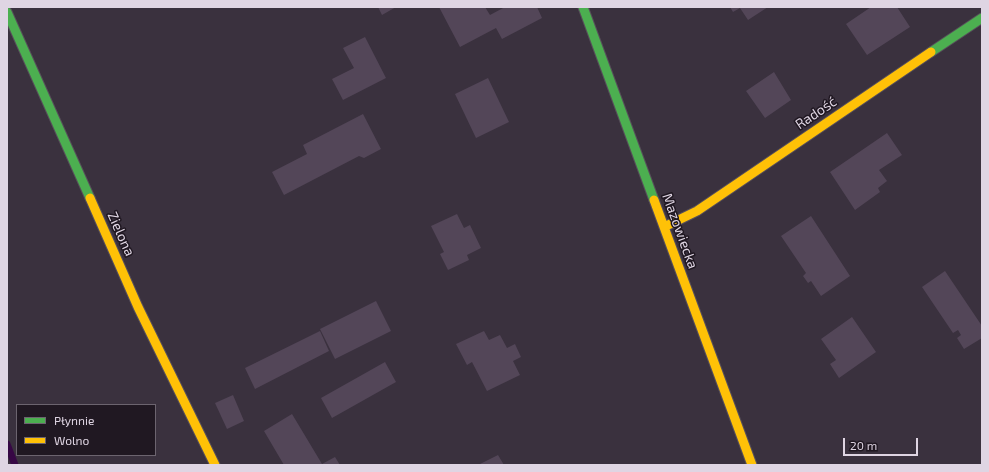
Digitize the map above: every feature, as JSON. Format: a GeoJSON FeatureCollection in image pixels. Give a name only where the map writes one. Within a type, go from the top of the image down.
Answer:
{"type":"FeatureCollection","features":[{"type":"Feature","properties":{"kind":"street","name":"Mazowiecka"},"geometry":{"type":"LineString","coordinates":[[582,7],[752,465]]}},
{"type":"Feature","properties":{"kind":"street","name":"Zielona"},"geometry":{"type":"LineString","coordinates":[[7,12],[138,307],[215,465]]}},
{"type":"Feature","properties":{"kind":"street","name":"Radość"},"geometry":{"type":"LineString","coordinates":[[664,227],[697,211],[982,18]]}},
{"type":"Feature","properties":{"kind":"building"},"geometry":{"type":"Polygon","coordinates":[[[378,7],[396,7],[382,15],[378,7]]]}},
{"type":"Feature","properties":{"kind":"building"},"geometry":{"type":"Polygon","coordinates":[[[439,7],[485,7],[490,15],[505,7],[537,7],[542,18],[502,39],[496,28],[460,47],[439,7]]]}},
{"type":"Feature","properties":{"kind":"building"},"geometry":{"type":"Polygon","coordinates":[[[730,7],[768,7],[748,20],[740,8],[733,12],[730,7]]]}},
{"type":"Feature","properties":{"kind":"building"},"geometry":{"type":"Polygon","coordinates":[[[871,7],[897,7],[910,27],[867,55],[846,24],[871,7]]]}},
{"type":"Feature","properties":{"kind":"building"},"geometry":{"type":"Polygon","coordinates":[[[365,37],[386,78],[343,100],[332,79],[354,68],[343,48],[365,37]]]}},
{"type":"Feature","properties":{"kind":"building"},"geometry":{"type":"Polygon","coordinates":[[[774,72],[791,100],[765,118],[746,91],[774,72]]]}},
{"type":"Feature","properties":{"kind":"building"},"geometry":{"type":"Polygon","coordinates":[[[488,78],[509,122],[476,138],[455,94],[488,78]]]}},
{"type":"Feature","properties":{"kind":"building"},"geometry":{"type":"Polygon","coordinates":[[[363,114],[381,149],[364,158],[359,156],[284,195],[272,172],[307,154],[303,145],[363,114]]]}},
{"type":"Feature","properties":{"kind":"building"},"geometry":{"type":"Polygon","coordinates":[[[887,133],[902,155],[879,170],[887,181],[878,188],[880,192],[855,210],[830,172],[887,133]]]}},
{"type":"Feature","properties":{"kind":"building"},"geometry":{"type":"Polygon","coordinates":[[[457,214],[464,228],[470,225],[481,248],[467,255],[469,260],[448,270],[440,254],[444,252],[431,226],[457,214]]]}},
{"type":"Feature","properties":{"kind":"building"},"geometry":{"type":"Polygon","coordinates":[[[811,216],[850,276],[821,296],[811,281],[808,283],[803,276],[806,273],[781,236],[811,216]]]}},
{"type":"Feature","properties":{"kind":"building"},"geometry":{"type":"Polygon","coordinates":[[[945,271],[982,326],[982,338],[964,349],[957,338],[961,335],[958,330],[953,333],[922,287],[945,271]]]}},
{"type":"Feature","properties":{"kind":"building"},"geometry":{"type":"Polygon","coordinates":[[[376,301],[391,331],[335,359],[320,329],[376,301]]]}},
{"type":"Feature","properties":{"kind":"building"},"geometry":{"type":"Polygon","coordinates":[[[852,317],[876,352],[839,378],[830,364],[836,360],[821,339],[852,317]]]}},
{"type":"Feature","properties":{"kind":"building"},"geometry":{"type":"Polygon","coordinates":[[[320,331],[329,351],[255,389],[245,368],[320,331]]]}},
{"type":"Feature","properties":{"kind":"building"},"geometry":{"type":"Polygon","coordinates":[[[484,331],[489,340],[500,335],[507,348],[515,344],[521,357],[513,361],[520,375],[487,391],[472,362],[467,365],[456,344],[484,331]]]}},
{"type":"Feature","properties":{"kind":"building"},"geometry":{"type":"Polygon","coordinates":[[[385,362],[396,382],[332,418],[321,398],[385,362]]]}},
{"type":"Feature","properties":{"kind":"building"},"geometry":{"type":"Polygon","coordinates":[[[233,395],[244,421],[227,429],[215,403],[233,395]]]}},
{"type":"Feature","properties":{"kind":"building"},"geometry":{"type":"Polygon","coordinates":[[[292,414],[322,464],[335,457],[340,465],[284,465],[264,431],[292,414]]]}},
{"type":"Feature","properties":{"kind":"building"},"geometry":{"type":"Polygon","coordinates":[[[498,455],[504,465],[478,465],[498,455]]]}},
{"type":"Feature","properties":{"kind":"waterway"},"geometry":{"type":"LineString","coordinates":[[7,444],[15,465]]}},
{"type":"Feature","properties":{"kind":"traffic: fast"},"geometry":{"type":"LineString","coordinates":[[583,7],[654,200]]}},
{"type":"Feature","properties":{"kind":"traffic: fast"},"geometry":{"type":"LineString","coordinates":[[7,12],[90,198]]}},
{"type":"Feature","properties":{"kind":"traffic: fast"},"geometry":{"type":"LineString","coordinates":[[931,52],[982,18]]}},
{"type":"Feature","properties":{"kind":"traffic: slow"},"geometry":{"type":"LineString","coordinates":[[664,227],[697,211],[931,52]]}},
{"type":"Feature","properties":{"kind":"traffic: slow"},"geometry":{"type":"LineString","coordinates":[[90,198],[138,307],[215,465]]}},
{"type":"Feature","properties":{"kind":"traffic: slow"},"geometry":{"type":"LineString","coordinates":[[654,200],[752,465]]}}]}
